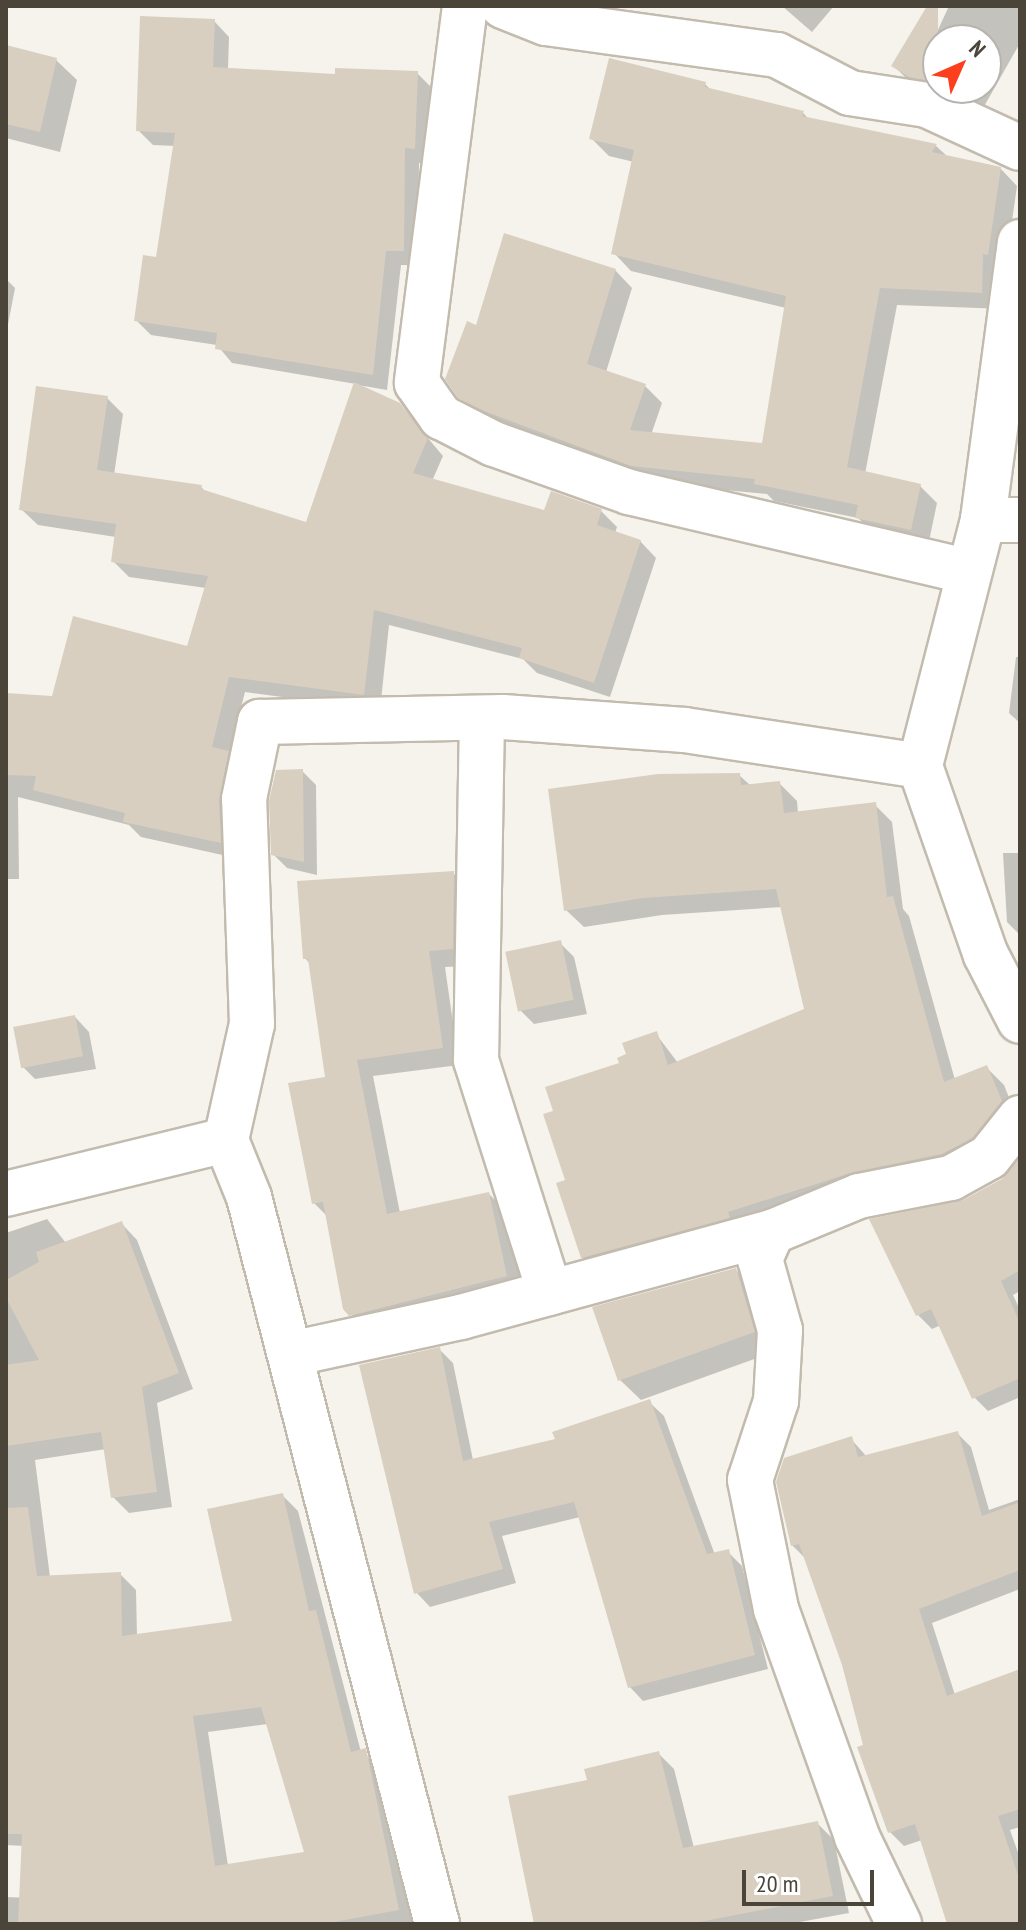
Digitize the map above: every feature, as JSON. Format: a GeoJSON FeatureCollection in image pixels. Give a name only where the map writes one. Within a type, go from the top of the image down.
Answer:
{"type":"FeatureCollection","features":[{"type":"Feature","properties":{"kind":"street"},"geometry":{"type":"LineString","coordinates":[[465,6],[417,383],[441,417],[494,444],[629,492],[969,572]]}},
{"type":"Feature","properties":{"kind":"street"},"geometry":{"type":"LineString","coordinates":[[503,6],[546,23],[777,55],[850,93],[927,105],[1020,148]]}},
{"type":"Feature","properties":{"kind":"street"},"geometry":{"type":"LineString","coordinates":[[647,36],[680,6]]}},
{"type":"Feature","properties":{"kind":"street"},"geometry":{"type":"LineString","coordinates":[[1020,242],[1001,520],[969,572],[920,766],[1003,953],[1020,1021]]}},
{"type":"Feature","properties":{"kind":"street"},"geometry":{"type":"LineString","coordinates":[[437,1924],[249,1197],[226,1140],[252,1024],[244,799],[260,722],[482,718],[685,730],[920,766]]}},
{"type":"Feature","properties":{"kind":"street"},"geometry":{"type":"LineString","coordinates":[[482,718],[476,1060],[550,1293]]}},
{"type":"Feature","properties":{"kind":"street"},"geometry":{"type":"LineString","coordinates":[[290,1354],[550,1293],[772,1232],[859,1196],[951,1178],[989,1157],[1020,1118]]}},
{"type":"Feature","properties":{"kind":"street"},"geometry":{"type":"LineString","coordinates":[[6,1194],[226,1140]]}},
{"type":"Feature","properties":{"kind":"street"},"geometry":{"type":"LineString","coordinates":[[772,1232],[760,1259],[780,1330],[776,1401],[750,1480],[776,1609],[857,1837],[899,1924]]}},
{"type":"Feature","properties":{"kind":"building"},"geometry":{"type":"Polygon","coordinates":[[[927,6],[938,6],[938,24],[922,24],[922,80],[909,77],[891,66],[927,6]]]}},
{"type":"Feature","properties":{"kind":"building"},"geometry":{"type":"Polygon","coordinates":[[[140,16],[215,19],[213,67],[335,74],[335,68],[418,71],[415,149],[405,148],[404,251],[386,251],[373,375],[215,349],[217,333],[134,321],[143,255],[156,257],[175,133],[136,131],[140,16]]]}},
{"type":"Feature","properties":{"kind":"building"},"geometry":{"type":"Polygon","coordinates":[[[6,45],[57,58],[40,132],[6,124],[6,45]]]}},
{"type":"Feature","properties":{"kind":"building"},"geometry":{"type":"Polygon","coordinates":[[[609,58],[706,82],[705,87],[804,111],[802,116],[937,144],[932,152],[1001,167],[988,255],[983,254],[982,293],[880,288],[847,467],[921,484],[911,530],[855,518],[858,505],[754,484],[755,479],[631,466],[479,409],[458,398],[445,379],[467,321],[476,325],[504,233],[616,269],[587,364],[646,384],[630,430],[762,443],[786,296],[611,254],[634,150],[589,139],[609,58]]]}},
{"type":"Feature","properties":{"kind":"building"},"geometry":{"type":"Polygon","coordinates":[[[354,382],[400,403],[428,438],[413,473],[544,510],[551,491],[602,509],[597,525],[641,540],[594,683],[519,658],[522,648],[374,610],[364,695],[229,677],[212,747],[229,751],[219,800],[221,843],[123,822],[125,813],[33,790],[36,776],[6,775],[6,693],[52,696],[73,616],[187,646],[208,576],[111,562],[116,524],[19,510],[36,386],[108,396],[97,470],[202,485],[201,489],[306,522],[354,382]]]}},
{"type":"Feature","properties":{"kind":"building"},"geometry":{"type":"Polygon","coordinates":[[[303,769],[304,862],[271,855],[269,801],[276,770],[303,769]]]}},
{"type":"Feature","properties":{"kind":"building"},"geometry":{"type":"Polygon","coordinates":[[[740,773],[741,785],[780,781],[784,813],[876,802],[887,897],[893,896],[944,1082],[987,1065],[1002,1101],[973,1138],[942,1154],[854,1172],[728,1212],[730,1218],[581,1258],[556,1183],[565,1180],[543,1114],[553,1111],[545,1087],[619,1063],[617,1058],[626,1054],[622,1043],[657,1031],[668,1065],[804,1009],[776,889],[643,898],[564,911],[548,789],[658,774],[740,773]]]}},
{"type":"Feature","properties":{"kind":"building"},"geometry":{"type":"Polygon","coordinates":[[[454,871],[453,949],[429,951],[443,1048],[357,1060],[387,1214],[489,1192],[507,1276],[349,1316],[343,1309],[323,1202],[312,1204],[288,1083],[325,1077],[308,959],[303,959],[297,881],[454,871]]]}},
{"type":"Feature","properties":{"kind":"building"},"geometry":{"type":"Polygon","coordinates":[[[561,940],[574,1000],[518,1012],[505,952],[561,940]]]}},
{"type":"Feature","properties":{"kind":"building"},"geometry":{"type":"Polygon","coordinates":[[[75,1015],[83,1056],[21,1068],[13,1027],[75,1015]]]}},
{"type":"Feature","properties":{"kind":"building"},"geometry":{"type":"Polygon","coordinates":[[[1020,1158],[1020,1270],[1001,1281],[1020,1323],[1020,1378],[972,1399],[931,1309],[916,1316],[869,1219],[963,1200],[1002,1179],[1020,1158]]]}},
{"type":"Feature","properties":{"kind":"building"},"geometry":{"type":"Polygon","coordinates":[[[122,1221],[179,1373],[142,1387],[157,1492],[111,1498],[101,1432],[6,1446],[6,1365],[39,1360],[6,1298],[6,1280],[39,1262],[36,1252],[122,1221]]]}},
{"type":"Feature","properties":{"kind":"building"},"geometry":{"type":"Polygon","coordinates":[[[736,1268],[755,1332],[618,1381],[592,1307],[736,1268]]]}},
{"type":"Feature","properties":{"kind":"building"},"geometry":{"type":"Polygon","coordinates":[[[440,1347],[463,1461],[555,1439],[552,1432],[650,1399],[707,1554],[729,1549],[755,1655],[628,1688],[574,1502],[489,1522],[503,1569],[414,1594],[359,1365],[440,1347]]]}},
{"type":"Feature","properties":{"kind":"building"},"geometry":{"type":"Polygon","coordinates":[[[958,1431],[982,1516],[1020,1502],[1020,1570],[919,1609],[947,1696],[1020,1669],[1020,1809],[998,1816],[1020,1881],[1020,1924],[947,1924],[915,1824],[888,1833],[857,1747],[863,1745],[842,1665],[799,1544],[791,1546],[776,1482],[784,1458],[852,1436],[858,1457],[958,1431]]]}},
{"type":"Feature","properties":{"kind":"building"},"geometry":{"type":"Polygon","coordinates":[[[283,1493],[309,1611],[316,1610],[351,1752],[366,1748],[399,1910],[323,1924],[18,1924],[22,1834],[6,1834],[6,1508],[28,1507],[37,1576],[121,1572],[122,1636],[232,1621],[207,1509],[283,1493]],[[261,1707],[193,1716],[215,1866],[304,1852],[261,1707]]]}},
{"type":"Feature","properties":{"kind":"building"},"geometry":{"type":"Polygon","coordinates":[[[659,1751],[683,1848],[818,1821],[833,1896],[689,1924],[534,1924],[508,1796],[587,1780],[584,1769],[659,1751]]]}}]}
